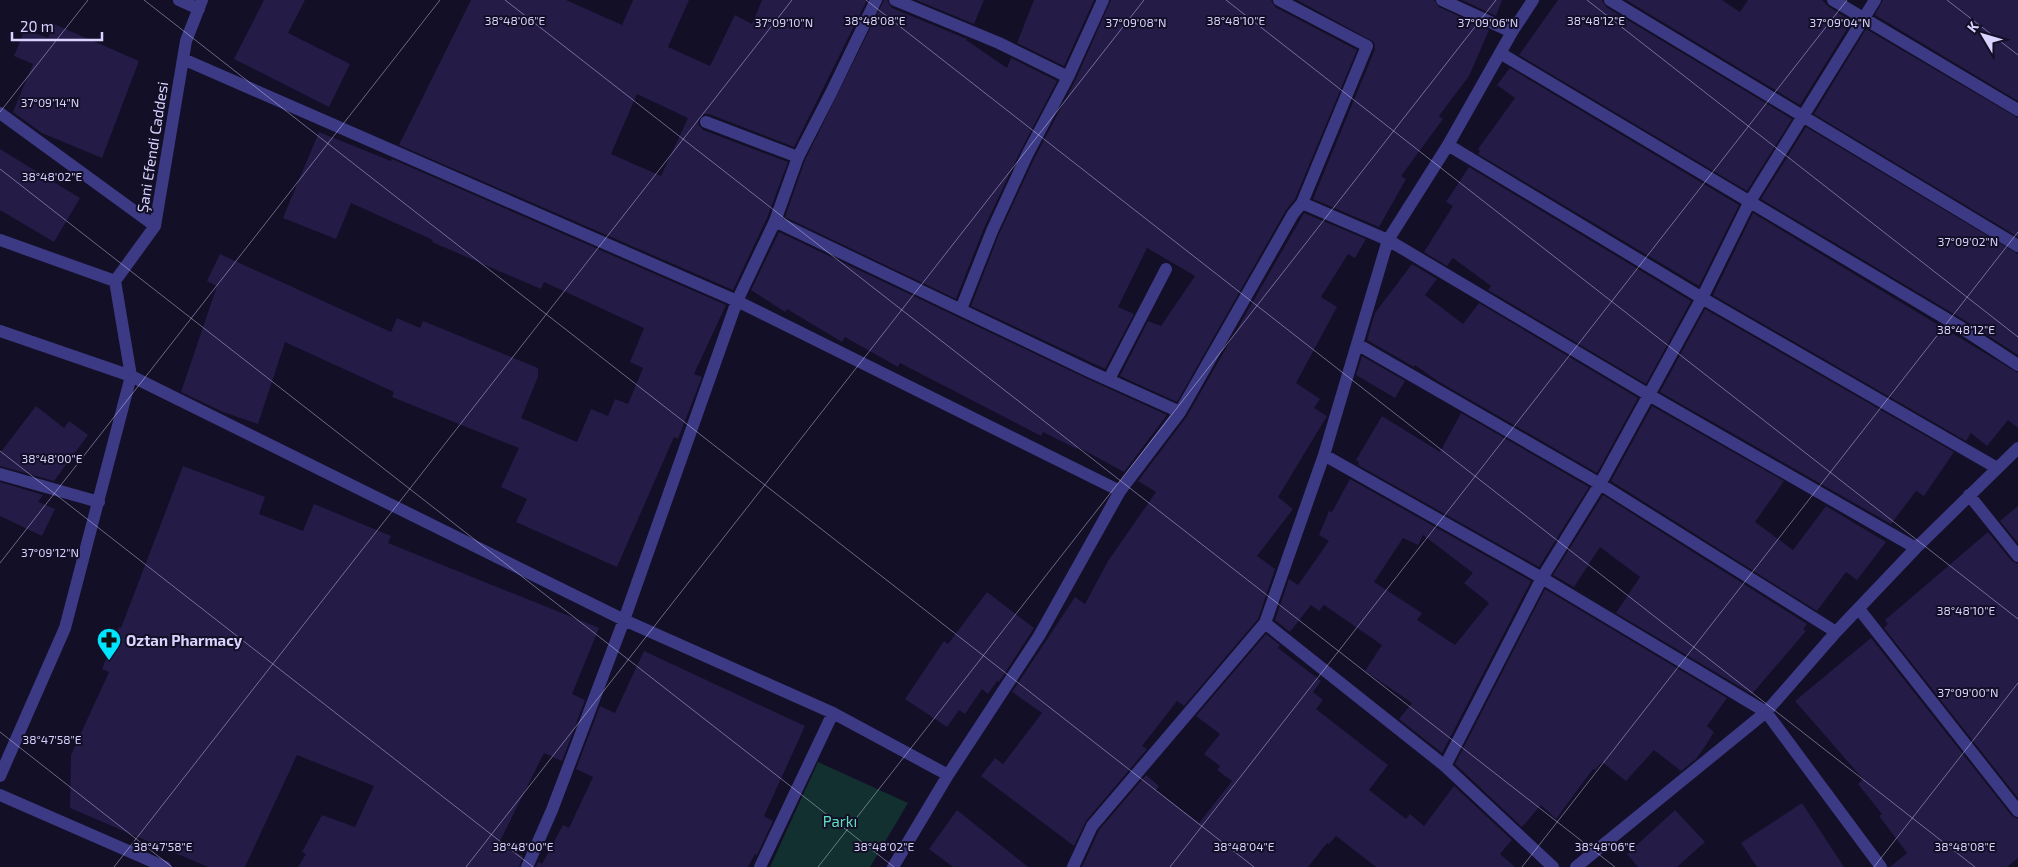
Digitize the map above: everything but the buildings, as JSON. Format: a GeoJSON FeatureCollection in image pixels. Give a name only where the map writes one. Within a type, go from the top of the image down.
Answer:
{"type":"FeatureCollection","features":[{"type":"Feature","properties":{"kind":"street"},"geometry":{"type":"LineString","coordinates":[[179,0],[201,4]]}},
{"type":"Feature","properties":{"kind":"street"},"geometry":{"type":"LineString","coordinates":[[527,867],[552,810],[624,620],[737,300],[776,221],[798,157],[832,93],[876,0]]}},
{"type":"Feature","properties":{"kind":"street"},"geometry":{"type":"LineString","coordinates":[[895,0],[998,43],[1068,77]]}},
{"type":"Feature","properties":{"kind":"street"},"geometry":{"type":"LineString","coordinates":[[960,309],[992,231],[1023,163],[1068,77],[1102,0]]}},
{"type":"Feature","properties":{"kind":"street"},"geometry":{"type":"LineString","coordinates":[[893,867],[948,775],[1039,636],[1120,491],[1180,412],[1293,214],[1302,203],[1367,46],[1279,0]]}},
{"type":"Feature","properties":{"kind":"street"},"geometry":{"type":"LineString","coordinates":[[1442,0],[1512,32]]}},
{"type":"Feature","properties":{"kind":"street"},"geometry":{"type":"LineString","coordinates":[[1073,867],[1092,826],[1265,623],[1324,455],[1388,240],[1448,145],[1512,32],[1533,0]]}},
{"type":"Feature","properties":{"kind":"street"},"geometry":{"type":"LineString","coordinates":[[1610,0],[2018,246]]}},
{"type":"Feature","properties":{"kind":"street"},"geometry":{"type":"LineString","coordinates":[[1833,0],[2018,110]]}},
{"type":"Feature","properties":{"kind":"street"},"geometry":{"type":"LineString","coordinates":[[1445,766],[1542,578],[1600,484],[1702,298],[1749,203],[1875,0]]}},
{"type":"Feature","properties":{"kind":"street","name":"Şani Efendi Caddesi"},"geometry":{"type":"LineString","coordinates":[[115,281],[155,226],[182,59],[186,41],[201,4]]}},
{"type":"Feature","properties":{"kind":"street"},"geometry":{"type":"LineString","coordinates":[[1500,53],[1960,327],[2018,365]]}},
{"type":"Feature","properties":{"kind":"street"},"geometry":{"type":"LineString","coordinates":[[182,59],[737,300],[1120,491]]}},
{"type":"Feature","properties":{"kind":"street"},"geometry":{"type":"LineString","coordinates":[[0,113],[155,226]]}},
{"type":"Feature","properties":{"kind":"street"},"geometry":{"type":"LineString","coordinates":[[706,122],[798,157]]}},
{"type":"Feature","properties":{"kind":"street"},"geometry":{"type":"LineString","coordinates":[[1448,145],[1702,298],[1997,468]]}},
{"type":"Feature","properties":{"kind":"street"},"geometry":{"type":"LineString","coordinates":[[1302,203],[1388,240],[1649,395],[1916,548]]}},
{"type":"Feature","properties":{"kind":"street"},"geometry":{"type":"LineString","coordinates":[[776,221],[1180,412]]}},
{"type":"Feature","properties":{"kind":"street"},"geometry":{"type":"LineString","coordinates":[[0,240],[115,281],[131,376],[66,628],[0,776]]}},
{"type":"Feature","properties":{"kind":"street"},"geometry":{"type":"LineString","coordinates":[[1108,379],[1166,269]]}},
{"type":"Feature","properties":{"kind":"street"},"geometry":{"type":"LineString","coordinates":[[0,331],[131,376],[624,620],[833,713],[948,775]]}},
{"type":"Feature","properties":{"kind":"street"},"geometry":{"type":"LineString","coordinates":[[1357,344],[1600,484],[1836,632]]}},
{"type":"Feature","properties":{"kind":"street"},"geometry":{"type":"LineString","coordinates":[[1576,867],[1766,712],[1836,632],[1916,548],[2018,448]]}},
{"type":"Feature","properties":{"kind":"street"},"geometry":{"type":"LineString","coordinates":[[1324,455],[1542,578],[1766,712],[1881,867]]}},
{"type":"Feature","properties":{"kind":"street"},"geometry":{"type":"LineString","coordinates":[[0,474],[99,502]]}},
{"type":"Feature","properties":{"kind":"street"},"geometry":{"type":"LineString","coordinates":[[1969,495],[2018,556]]}},
{"type":"Feature","properties":{"kind":"street"},"geometry":{"type":"LineString","coordinates":[[1858,609],[2018,811]]}},
{"type":"Feature","properties":{"kind":"street"},"geometry":{"type":"LineString","coordinates":[[1265,623],[1445,766],[1553,867]]}},
{"type":"Feature","properties":{"kind":"street"},"geometry":{"type":"LineString","coordinates":[[760,867],[833,713]]}},
{"type":"Feature","properties":{"kind":"street"},"geometry":{"type":"LineString","coordinates":[[0,795],[165,867]]}},
{"type":"Feature","properties":{"kind":"green space","name":"Parkı"},"geometry":{"type":"Polygon","coordinates":[[[818,762],[908,803],[870,867],[770,867],[818,762]]]}},
{"type":"Feature","properties":{"kind":"place","name":"Oztan Pharmacy"},"geometry":{"type":"Point","coordinates":[109,661]}}]}
